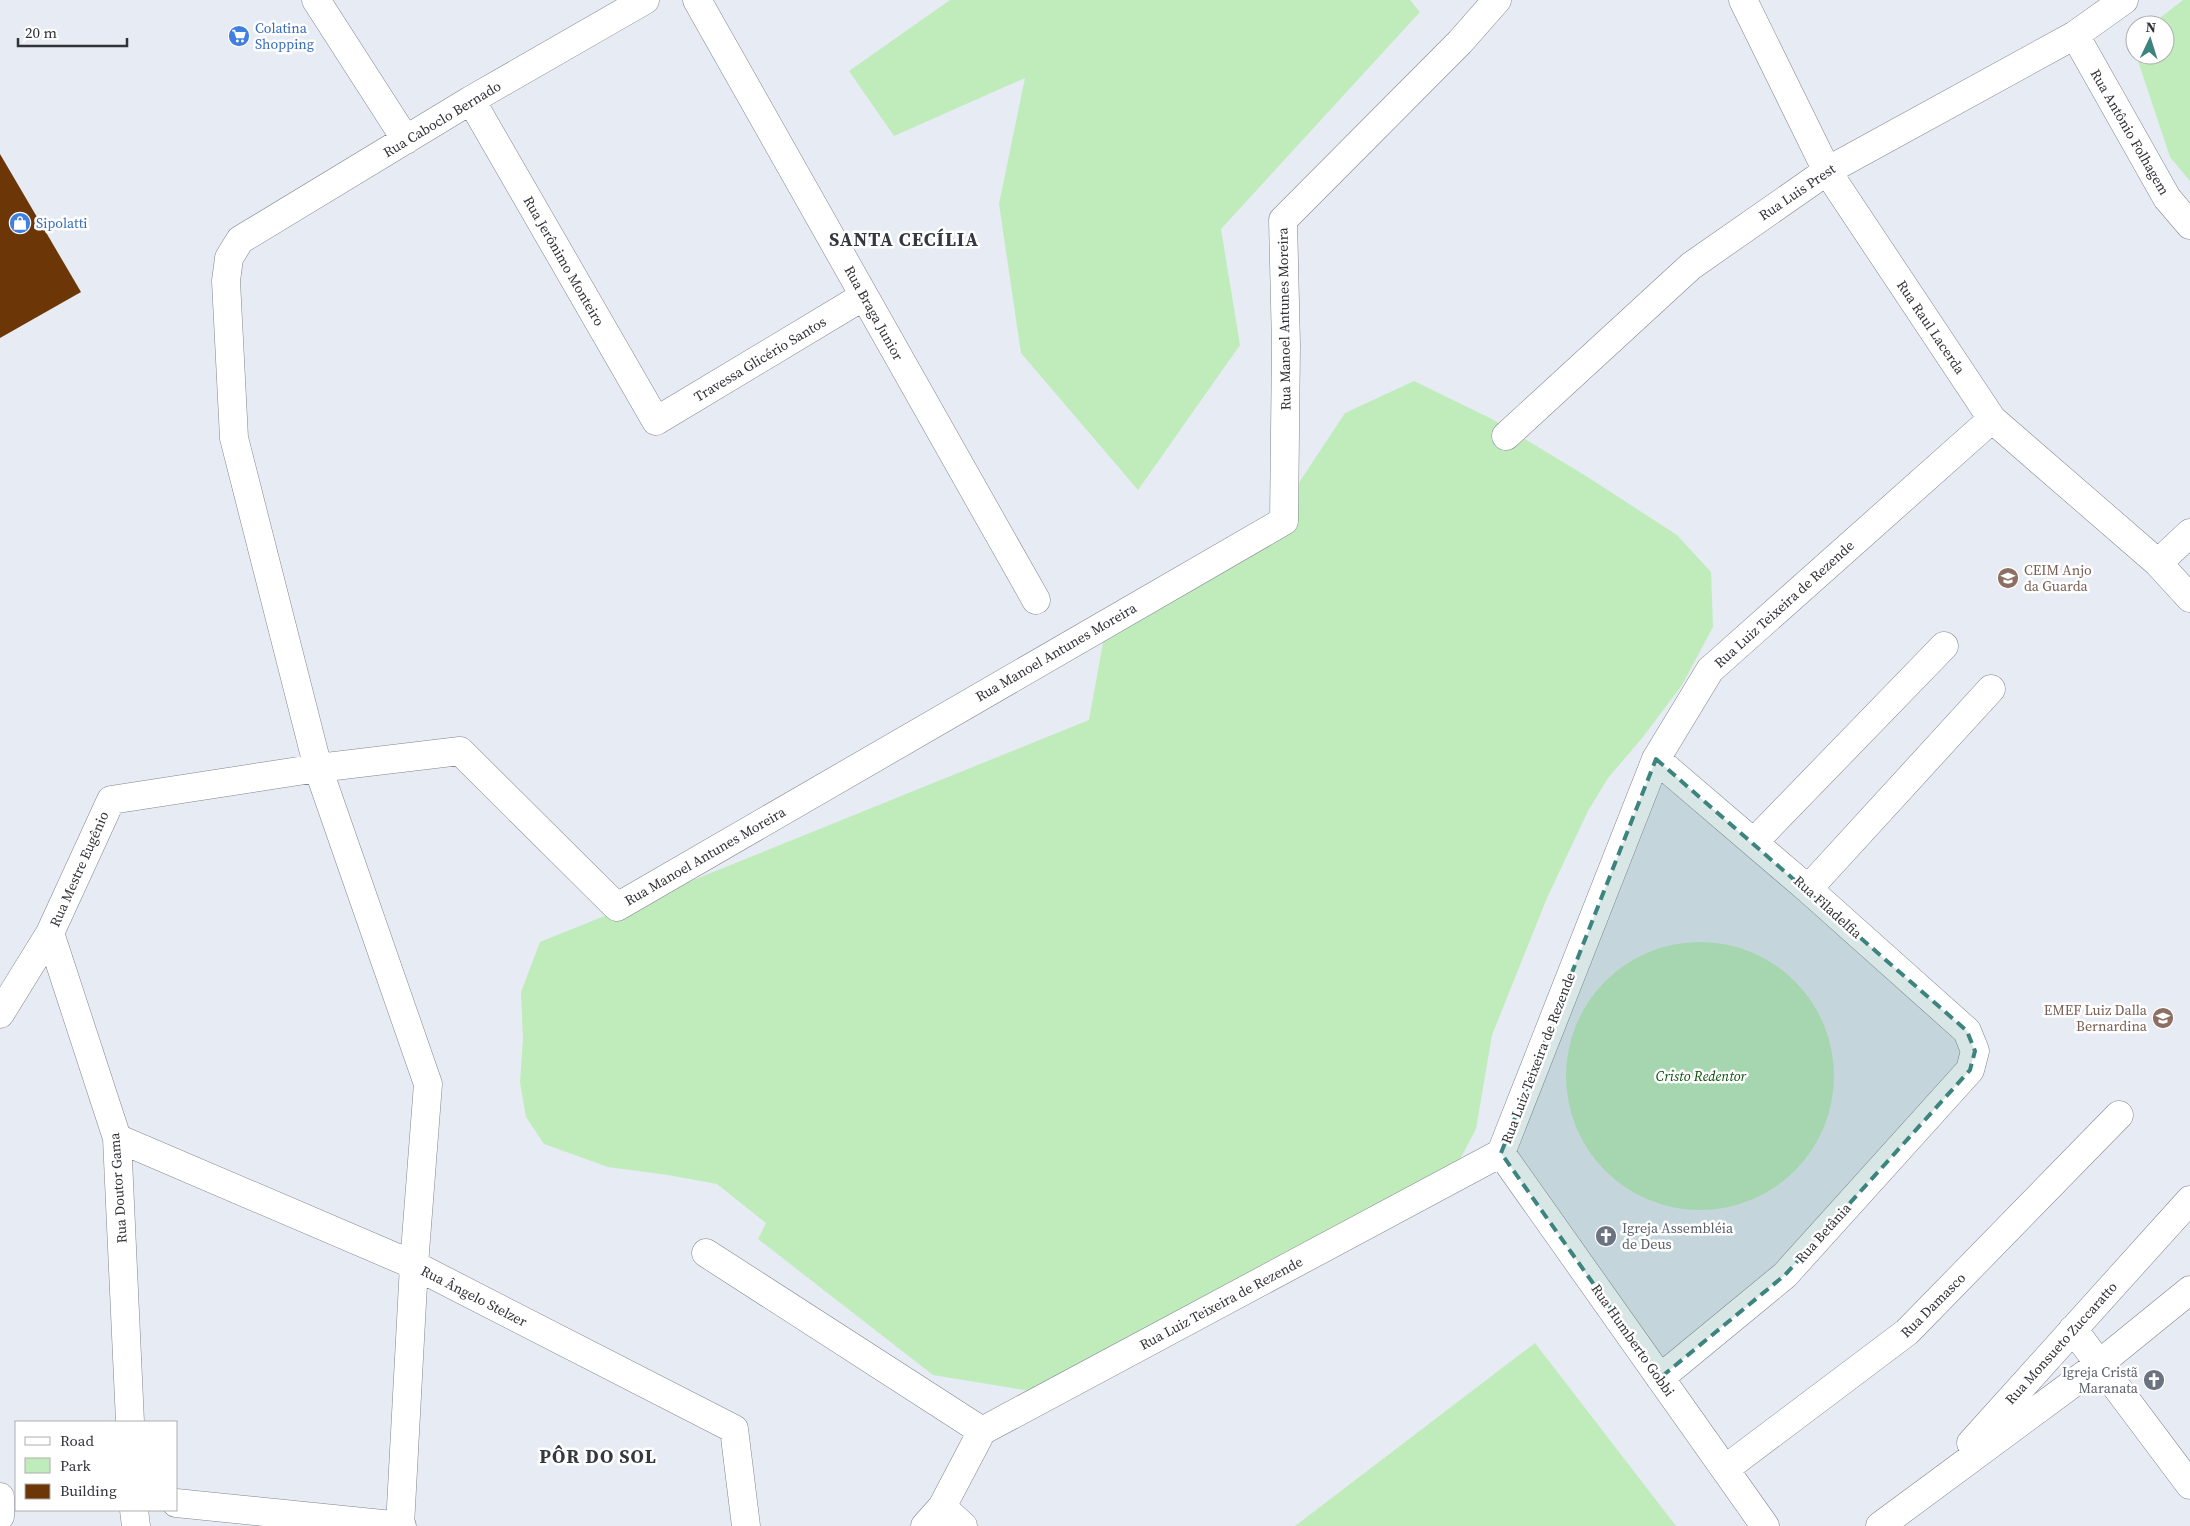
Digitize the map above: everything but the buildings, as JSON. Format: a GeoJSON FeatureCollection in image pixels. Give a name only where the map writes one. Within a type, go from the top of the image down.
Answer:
{"type":"FeatureCollection","features":[{"type":"Feature","properties":{"kind":"street"},"geometry":{"type":"LineString","coordinates":[[316,0],[406,140]]}},
{"type":"Feature","properties":{"kind":"street","name":"Rua Caboclo Bernado"},"geometry":{"type":"LineString","coordinates":[[318,768],[234,438],[226,281],[229,258],[240,240],[471,100],[645,0]]}},
{"type":"Feature","properties":{"kind":"street","name":"Rua Braga Junior"},"geometry":{"type":"LineString","coordinates":[[697,0],[1036,600]]}},
{"type":"Feature","properties":{"kind":"street","name":"Rua Manoel Antunes Moreira"},"geometry":{"type":"LineString","coordinates":[[318,768],[460,751],[617,906],[1284,521],[1286,345],[1283,220],[1460,42],[1497,0]]}},
{"type":"Feature","properties":{"kind":"street","name":"Rua Raul Lacerda"},"geometry":{"type":"LineString","coordinates":[[1743,0],[1827,171],[1992,419],[2158,563],[2190,598]]}},
{"type":"Feature","properties":{"kind":"street","name":"Rua Luis Prest"},"geometry":{"type":"LineString","coordinates":[[1506,436],[1691,266],[1827,171],[2075,35],[2124,0]]}},
{"type":"Feature","properties":{"kind":"street","name":"Rua Antônio Folhagem"},"geometry":{"type":"LineString","coordinates":[[2075,35],[2167,198],[2190,225]]}},
{"type":"Feature","properties":{"kind":"street","name":"Rua Jerônimo Monteiro"},"geometry":{"type":"LineString","coordinates":[[471,100],[656,422]]}},
{"type":"Feature","properties":{"kind":"street","name":"Travessa Glicério Santos"},"geometry":{"type":"LineString","coordinates":[[656,422],[864,296]]}},
{"type":"Feature","properties":{"kind":"street","name":"Rua Luiz Teixeira de Rezende"},"geometry":{"type":"LineString","coordinates":[[982,1431],[1501,1153],[1656,759],[1710,670],[1992,419]]}},
{"type":"Feature","properties":{"kind":"street"},"geometry":{"type":"LineString","coordinates":[[2158,563],[2190,533]]}},
{"type":"Feature","properties":{"kind":"street"},"geometry":{"type":"LineString","coordinates":[[1754,842],[1944,646]]}},
{"type":"Feature","properties":{"kind":"street"},"geometry":{"type":"LineString","coordinates":[[1808,889],[1991,690]]}},
{"type":"Feature","properties":{"kind":"street","name":"Rua Filadelfia"},"geometry":{"type":"LineString","coordinates":[[1656,759],[1808,889],[1967,1031],[1975,1051],[1970,1070]]}},
{"type":"Feature","properties":{"kind":"street"},"geometry":{"type":"LineString","coordinates":[[178,1503],[401,1526],[414,1265],[428,1084],[318,768]]}},
{"type":"Feature","properties":{"kind":"street","name":"Rua Mestre Eugênio"},"geometry":{"type":"LineString","coordinates":[[0,1014],[50,933],[111,800],[318,768]]}},
{"type":"Feature","properties":{"kind":"street","name":"Rua Doutor Gama"},"geometry":{"type":"LineString","coordinates":[[50,933],[118,1138],[130,1421]]}},
{"type":"Feature","properties":{"kind":"street","name":"Rua Betânia"},"geometry":{"type":"LineString","coordinates":[[1660,1378],[1785,1275],[1970,1070]]}},
{"type":"Feature","properties":{"kind":"street","name":"Rua Damasco"},"geometry":{"type":"LineString","coordinates":[[1725,1469],[1907,1332],[2119,1115]]}},
{"type":"Feature","properties":{"kind":"street","name":"Rua Ângelo Stelzer"},"geometry":{"type":"LineString","coordinates":[[118,1138],[414,1265],[734,1429],[746,1526]]}},
{"type":"Feature","properties":{"kind":"street","name":"Rua Humberto Gobbi"},"geometry":{"type":"LineString","coordinates":[[1501,1153],[1765,1526]]}},
{"type":"Feature","properties":{"kind":"street","name":"Rua Monsueto Zuccaratto"},"geometry":{"type":"LineString","coordinates":[[1931,1487],[2190,1200]]}},
{"type":"Feature","properties":{"kind":"street"},"geometry":{"type":"LineString","coordinates":[[706,1253],[982,1431],[933,1516],[963,1526]]}},
{"type":"Feature","properties":{"kind":"street","name":"Rua Monsueto Zuccaratto"},"geometry":{"type":"LineString","coordinates":[[1880,1526],[2099,1364],[2190,1290]]}},
{"type":"Feature","properties":{"kind":"street"},"geometry":{"type":"LineString","coordinates":[[2073,1329],[2190,1485]]}},
{"type":"Feature","properties":{"kind":"street"},"geometry":{"type":"LineString","coordinates":[[134,1511],[136,1526]]}},
{"type":"Feature","properties":{"kind":"highlighted area"},"geometry":{"type":"Polygon","coordinates":[[[1656,759],[1967,1031],[1975,1051],[1970,1070],[1785,1275],[1660,1378],[1501,1153],[1656,759]]]}},
{"type":"Feature","properties":{"kind":"green space"},"geometry":{"type":"Polygon","coordinates":[[[950,0],[1410,0],[1420,12],[1221,229],[1240,345],[1138,490],[1021,353],[999,204],[1025,78],[894,136],[849,71],[950,0]]]}},
{"type":"Feature","properties":{"kind":"green space"},"geometry":{"type":"Polygon","coordinates":[[[2183,0],[2190,0],[2190,181],[2170,157],[2139,65],[2175,65],[2175,15],[2164,15],[2183,0]]]}},
{"type":"Feature","properties":{"kind":"green space"},"geometry":{"type":"Polygon","coordinates":[[[1414,381],[1492,419],[1586,476],[1677,535],[1711,572],[1713,627],[1682,685],[1643,737],[1608,778],[1588,811],[1547,898],[1492,1035],[1476,1129],[1442,1193],[1042,1393],[933,1375],[758,1239],[766,1223],[717,1184],[608,1167],[544,1144],[526,1117],[520,1082],[523,1039],[521,992],[540,942],[1089,720],[1104,637],[1216,576],[1267,531],[1345,413],[1414,381]]]}},
{"type":"Feature","properties":{"kind":"green space","name":"Cristo Redentor"},"geometry":{"type":"Polygon","coordinates":[[[1700,942],[1739,948],[1763,958],[1785,973],[1803,991],[1818,1013],[1828,1037],[1834,1076],[1828,1115],[1818,1139],[1803,1161],[1785,1179],[1763,1194],[1739,1204],[1700,1210],[1661,1204],[1637,1194],[1615,1179],[1597,1161],[1582,1139],[1572,1115],[1566,1076],[1572,1037],[1582,1013],[1597,991],[1615,973],[1637,958],[1661,948],[1700,942]]]}},
{"type":"Feature","properties":{"kind":"green space"},"geometry":{"type":"Polygon","coordinates":[[[1535,1343],[1676,1526],[1295,1526],[1535,1343]]]}},
{"type":"Feature","properties":{"kind":"place","name":"Colatina Shopping"},"geometry":{"type":"Point","coordinates":[239,36]}},
{"type":"Feature","properties":{"kind":"place","name":"Sipolatti"},"geometry":{"type":"Point","coordinates":[20,223]}},
{"type":"Feature","properties":{"kind":"place","name":"CEIM Anjo da Guarda"},"geometry":{"type":"Point","coordinates":[2008,578]}},
{"type":"Feature","properties":{"kind":"place","name":"EMEF Luiz Dalla Bernardina"},"geometry":{"type":"Point","coordinates":[2163,1018]}},
{"type":"Feature","properties":{"kind":"place","name":"Igreja Assembléia de Deus"},"geometry":{"type":"Point","coordinates":[1606,1236]}},
{"type":"Feature","properties":{"kind":"place","name":"Igreja Cristã Maranata"},"geometry":{"type":"Point","coordinates":[2154,1380]}},
{"type":"Feature","properties":{"kind":"district","name":"SANTA CECÍLIA"},"geometry":{"type":"Point","coordinates":[904,239]}},
{"type":"Feature","properties":{"kind":"district","name":"PÔR DO SOL"},"geometry":{"type":"Point","coordinates":[598,1456]}}]}
